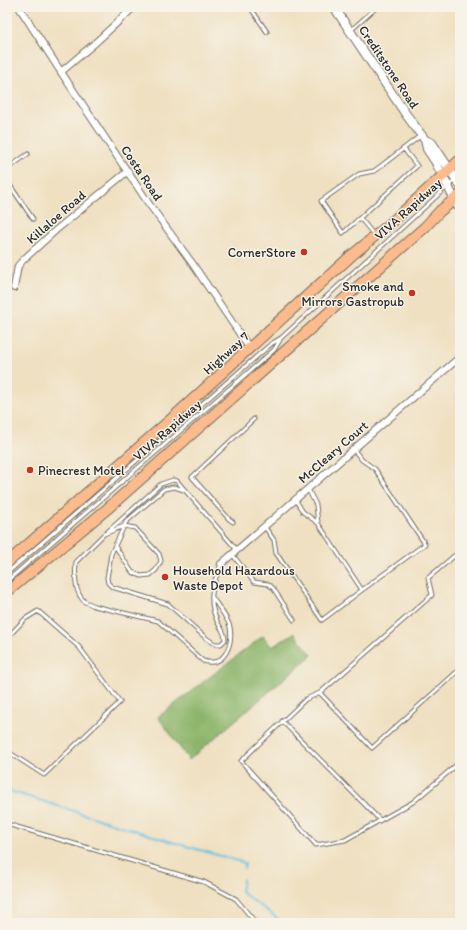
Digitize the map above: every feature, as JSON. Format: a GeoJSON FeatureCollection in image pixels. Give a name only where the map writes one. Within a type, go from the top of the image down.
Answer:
{"type":"FeatureCollection","features":[{"type":"Feature","properties":{"kind":"main road","name":"Highway 7"},"geometry":{"type":"LineString","coordinates":[[7,563],[158,431],[351,256],[460,160]]}},
{"type":"Feature","properties":{"kind":"main road"},"geometry":{"type":"LineString","coordinates":[[7,592],[107,509],[425,227],[440,211],[457,198]]}},
{"type":"Feature","properties":{"kind":"street","name":"Costa Road"},"geometry":{"type":"LineString","coordinates":[[19,7],[149,204],[192,263],[250,349]]}},
{"type":"Feature","properties":{"kind":"street"},"geometry":{"type":"LineString","coordinates":[[61,72],[134,7]]}},
{"type":"Feature","properties":{"kind":"street","name":"Creditstone Road"},"geometry":{"type":"LineString","coordinates":[[334,7],[423,138],[432,143],[446,172],[448,187],[457,198],[460,210]]}},
{"type":"Feature","properties":{"kind":"street","name":"Killaloe Road"},"geometry":{"type":"LineString","coordinates":[[14,288],[18,266],[23,260],[56,230],[128,171]]}},
{"type":"Feature","properties":{"kind":"street","name":"Creditstone Road"},"geometry":{"type":"LineString","coordinates":[[446,172],[459,179]]}},
{"type":"Feature","properties":{"kind":"street","name":"McCleary Court"},"geometry":{"type":"LineString","coordinates":[[221,564],[460,357]]}},
{"type":"Feature","properties":{"kind":"lane"},"geometry":{"type":"LineString","coordinates":[[250,7],[267,32]]}},
{"type":"Feature","properties":{"kind":"lane"},"geometry":{"type":"LineString","coordinates":[[350,31],[377,7]]}},
{"type":"Feature","properties":{"kind":"lane"},"geometry":{"type":"LineString","coordinates":[[404,149],[417,166],[343,233],[321,201],[359,174],[374,171],[404,149],[423,138]]}},
{"type":"Feature","properties":{"kind":"lane"},"geometry":{"type":"LineString","coordinates":[[7,169],[28,154]]}},
{"type":"Feature","properties":{"kind":"lane","name":"VIVA Rapidway"},"geometry":{"type":"LineString","coordinates":[[7,573],[271,344],[281,338],[448,187],[459,179]]}},
{"type":"Feature","properties":{"kind":"lane"},"geometry":{"type":"LineString","coordinates":[[7,181],[33,219]]}},
{"type":"Feature","properties":{"kind":"lane"},"geometry":{"type":"LineString","coordinates":[[360,218],[375,236]]}},
{"type":"Feature","properties":{"kind":"lane","name":"VIVA Rapidway"},"geometry":{"type":"LineString","coordinates":[[7,581],[274,350],[281,338]]}},
{"type":"Feature","properties":{"kind":"lane"},"geometry":{"type":"LineString","coordinates":[[233,522],[192,477],[254,419]]}},
{"type":"Feature","properties":{"kind":"lane"},"geometry":{"type":"LineString","coordinates":[[264,526],[274,540],[276,553],[322,620],[425,544],[375,469],[362,460],[353,449]]}},
{"type":"Feature","properties":{"kind":"lane"},"geometry":{"type":"LineString","coordinates":[[212,597],[230,626],[230,643],[226,653],[221,659],[216,662],[209,663],[203,661],[158,621],[94,606],[85,601],[78,591],[75,577],[76,562],[104,534],[161,484],[167,481],[177,481],[235,552],[254,582],[268,584],[273,588],[294,620]]}},
{"type":"Feature","properties":{"kind":"lane"},"geometry":{"type":"LineString","coordinates":[[184,490],[174,487],[164,489],[126,522],[111,554],[106,578],[108,583],[112,587],[168,604],[206,638],[215,644],[220,644],[225,640],[225,634],[217,622],[211,603],[212,586],[221,564]]}},
{"type":"Feature","properties":{"kind":"lane"},"geometry":{"type":"LineString","coordinates":[[307,489],[316,505],[318,523]]}},
{"type":"Feature","properties":{"kind":"lane"},"geometry":{"type":"LineString","coordinates":[[295,499],[303,512],[318,523],[362,590]]}},
{"type":"Feature","properties":{"kind":"lane"},"geometry":{"type":"LineString","coordinates":[[104,534],[124,526],[135,528],[154,547],[159,554],[161,561],[159,566],[150,575],[145,576],[136,574],[132,572],[115,546]]}},
{"type":"Feature","properties":{"kind":"lane"},"geometry":{"type":"LineString","coordinates":[[460,551],[428,578],[432,595],[320,692],[306,699],[241,761],[316,845],[345,840],[413,802],[460,762]]}},
{"type":"Feature","properties":{"kind":"lane"},"geometry":{"type":"LineString","coordinates":[[7,638],[25,619],[38,611],[79,647],[120,702],[44,775],[7,751]]}},
{"type":"Feature","properties":{"kind":"lane"},"geometry":{"type":"LineString","coordinates":[[320,692],[372,748],[460,669]]}},
{"type":"Feature","properties":{"kind":"lane"},"geometry":{"type":"LineString","coordinates":[[282,721],[380,820]]}},
{"type":"Feature","properties":{"kind":"lane"},"geometry":{"type":"LineString","coordinates":[[7,824],[204,882],[236,899],[256,923]]}},
{"type":"Feature","properties":{"kind":"green space"},"geometry":{"type":"Polygon","coordinates":[[[294,633],[312,655],[189,760],[158,717],[263,636],[272,647],[294,633]]]}},
{"type":"Feature","properties":{"kind":"waterway"},"geometry":{"type":"LineString","coordinates":[[7,790],[172,842],[245,863],[244,869]]}},
{"type":"Feature","properties":{"kind":"waterway"},"geometry":{"type":"LineString","coordinates":[[243,879],[241,892],[284,923]]}},
{"type":"Feature","properties":{"kind":"place","name":"CornerStore"},"geometry":{"type":"Point","coordinates":[304,252]}},
{"type":"Feature","properties":{"kind":"place","name":"Smoke and Mirrors Gastropub"},"geometry":{"type":"Point","coordinates":[412,293]}},
{"type":"Feature","properties":{"kind":"place","name":"Pinecrest Motel"},"geometry":{"type":"Point","coordinates":[30,470]}},
{"type":"Feature","properties":{"kind":"place","name":"Household Hazardous Waste Depot"},"geometry":{"type":"Point","coordinates":[165,577]}}]}
